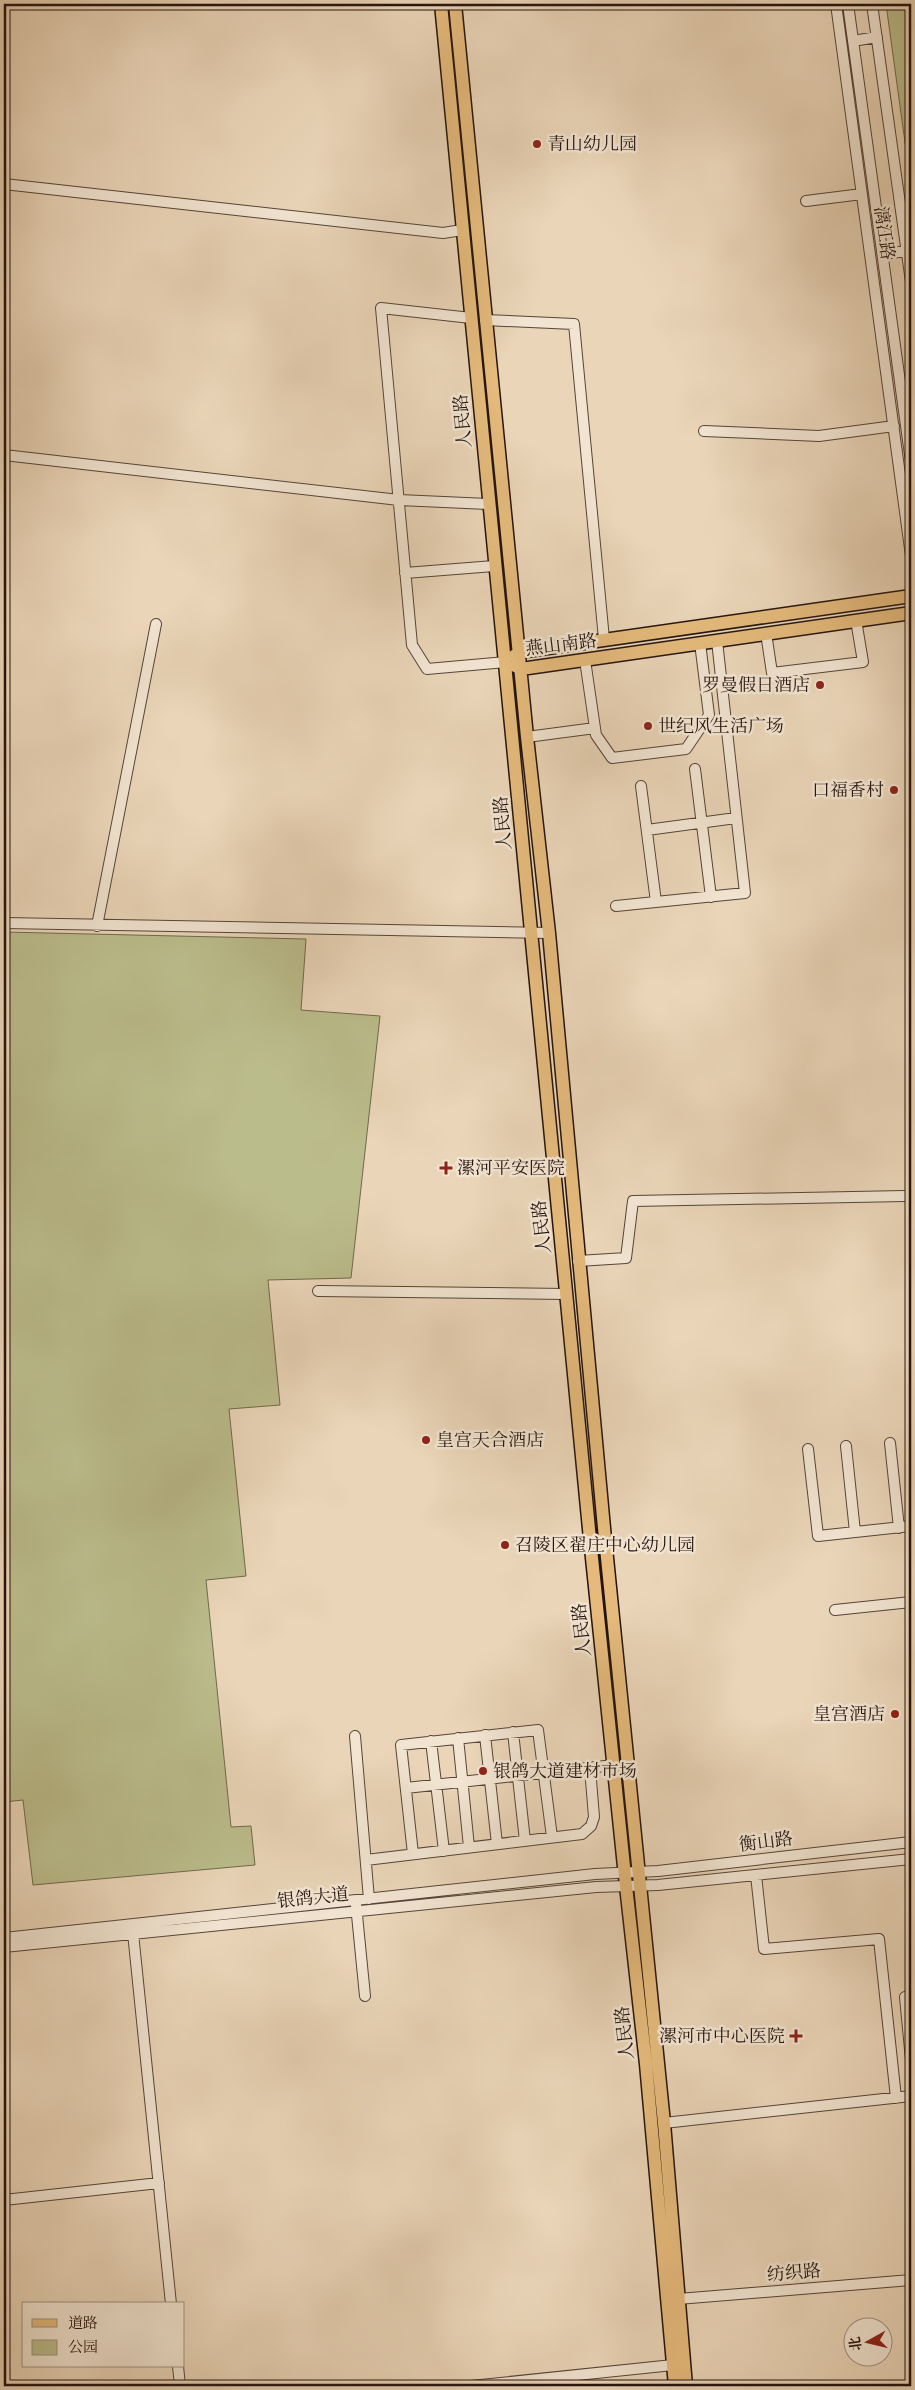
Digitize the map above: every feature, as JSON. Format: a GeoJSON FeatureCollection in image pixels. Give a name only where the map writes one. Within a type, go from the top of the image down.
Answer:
{"type":"FeatureCollection","features":[{"type":"Feature","properties":{"kind":"main road","name":"人民路"},"geometry":{"type":"LineString","coordinates":[[441,4],[494,566],[506,662],[530,933],[626,1886],[664,2123],[673,2300],[672,2365],[675,2386]]}},
{"type":"Feature","properties":{"kind":"main road","name":"人民路"},"geometry":{"type":"LineString","coordinates":[[455,4],[527,737],[549,933],[578,1262],[641,1886],[650,2039],[673,2300],[686,2386]]}},
{"type":"Feature","properties":{"kind":"main road","name":"燕山南路"},"geometry":{"type":"LineString","coordinates":[[911,596],[520,652],[506,662],[521,669],[911,613]]}},
{"type":"Feature","properties":{"kind":"main road"},"geometry":{"type":"LineString","coordinates":[[755,618],[762,634]]}},
{"type":"Feature","properties":{"kind":"street","name":"漓江路"},"geometry":{"type":"LineString","coordinates":[[836,4],[911,556]]}},
{"type":"Feature","properties":{"kind":"street","name":"漓江路"},"geometry":{"type":"LineString","coordinates":[[848,4],[911,462]]}},
{"type":"Feature","properties":{"kind":"street"},"geometry":{"type":"LineString","coordinates":[[872,4],[911,282]]}},
{"type":"Feature","properties":{"kind":"street"},"geometry":{"type":"LineString","coordinates":[[853,40],[877,37]]}},
{"type":"Feature","properties":{"kind":"street"},"geometry":{"type":"LineString","coordinates":[[4,184],[443,233],[462,230]]}},
{"type":"Feature","properties":{"kind":"street"},"geometry":{"type":"LineString","coordinates":[[806,201],[862,194]]}},
{"type":"Feature","properties":{"kind":"street"},"geometry":{"type":"LineString","coordinates":[[883,254],[907,251]]}},
{"type":"Feature","properties":{"kind":"street"},"geometry":{"type":"LineString","coordinates":[[471,318],[381,308],[412,645],[427,669],[506,662]]}},
{"type":"Feature","properties":{"kind":"street"},"geometry":{"type":"LineString","coordinates":[[485,320],[574,324],[604,639]]}},
{"type":"Feature","properties":{"kind":"street"},"geometry":{"type":"LineString","coordinates":[[704,430],[819,436],[894,426]]}},
{"type":"Feature","properties":{"kind":"street"},"geometry":{"type":"LineString","coordinates":[[4,455],[399,500],[488,504]]}},
{"type":"Feature","properties":{"kind":"street"},"geometry":{"type":"LineString","coordinates":[[405,573],[494,566]]}},
{"type":"Feature","properties":{"kind":"street"},"geometry":{"type":"LineString","coordinates":[[762,634],[772,674],[863,662],[856,620]]}},
{"type":"Feature","properties":{"kind":"street"},"geometry":{"type":"LineString","coordinates":[[96,926],[156,624]]}},
{"type":"Feature","properties":{"kind":"street"},"geometry":{"type":"LineString","coordinates":[[616,906],[745,893],[717,640]]}},
{"type":"Feature","properties":{"kind":"street"},"geometry":{"type":"LineString","coordinates":[[585,660],[596,735],[612,758],[686,749],[709,715],[700,643]]}},
{"type":"Feature","properties":{"kind":"street"},"geometry":{"type":"LineString","coordinates":[[527,737],[595,728]]}},
{"type":"Feature","properties":{"kind":"street"},"geometry":{"type":"LineString","coordinates":[[695,769],[711,897]]}},
{"type":"Feature","properties":{"kind":"street"},"geometry":{"type":"LineString","coordinates":[[642,786],[656,902]]}},
{"type":"Feature","properties":{"kind":"street"},"geometry":{"type":"LineString","coordinates":[[647,830],[736,818]]}},
{"type":"Feature","properties":{"kind":"street"},"geometry":{"type":"LineString","coordinates":[[4,923],[549,933]]}},
{"type":"Feature","properties":{"kind":"street"},"geometry":{"type":"LineString","coordinates":[[578,1262],[626,1258],[632,1202],[905,1196]]}},
{"type":"Feature","properties":{"kind":"street"},"geometry":{"type":"LineString","coordinates":[[318,1291],[566,1294]]}},
{"type":"Feature","properties":{"kind":"street"},"geometry":{"type":"LineString","coordinates":[[890,1443],[899,1528]]}},
{"type":"Feature","properties":{"kind":"street"},"geometry":{"type":"LineString","coordinates":[[846,1446],[855,1532]]}},
{"type":"Feature","properties":{"kind":"street"},"geometry":{"type":"LineString","coordinates":[[808,1449],[818,1536],[911,1526]]}},
{"type":"Feature","properties":{"kind":"street"},"geometry":{"type":"LineString","coordinates":[[835,1610],[911,1602]]}},
{"type":"Feature","properties":{"kind":"street"},"geometry":{"type":"LineString","coordinates":[[413,1854],[401,1745],[431,1741],[538,1730],[552,1838]]}},
{"type":"Feature","properties":{"kind":"street"},"geometry":{"type":"LineString","coordinates":[[513,1732],[525,1841]]}},
{"type":"Feature","properties":{"kind":"street"},"geometry":{"type":"LineString","coordinates":[[355,1736],[369,1899]]}},
{"type":"Feature","properties":{"kind":"street"},"geometry":{"type":"LineString","coordinates":[[485,1736],[497,1844]]}},
{"type":"Feature","properties":{"kind":"street"},"geometry":{"type":"LineString","coordinates":[[458,1738],[470,1848]]}},
{"type":"Feature","properties":{"kind":"street"},"geometry":{"type":"LineString","coordinates":[[431,1741],[444,1850]]}},
{"type":"Feature","properties":{"kind":"street"},"geometry":{"type":"LineString","coordinates":[[406,1788],[614,1765]]}},
{"type":"Feature","properties":{"kind":"street"},"geometry":{"type":"LineString","coordinates":[[366,1860],[582,1834],[591,1826],[594,1817],[590,1768]]}},
{"type":"Feature","properties":{"kind":"street","name":"衡山路"},"geometry":{"type":"LineString","coordinates":[[625,1873],[911,1842]]}},
{"type":"Feature","properties":{"kind":"street","name":"衡山路"},"geometry":{"type":"LineString","coordinates":[[626,1886],[911,1859]]}},
{"type":"Feature","properties":{"kind":"street","name":"银鸽大道"},"geometry":{"type":"LineString","coordinates":[[4,1947],[356,1905],[369,1899],[595,1874],[625,1873]]}},
{"type":"Feature","properties":{"kind":"street"},"geometry":{"type":"LineString","coordinates":[[756,1875],[764,1949],[879,1939],[896,2098]]}},
{"type":"Feature","properties":{"kind":"street","name":"银鸽大道"},"geometry":{"type":"LineString","coordinates":[[4,1938],[356,1905],[626,1886]]}},
{"type":"Feature","properties":{"kind":"street"},"geometry":{"type":"LineString","coordinates":[[356,1905],[365,1996]]}},
{"type":"Feature","properties":{"kind":"street"},"geometry":{"type":"LineString","coordinates":[[133,1933],[171,2302]]}},
{"type":"Feature","properties":{"kind":"street"},"geometry":{"type":"LineString","coordinates":[[886,1999],[908,1996],[911,2060]]}},
{"type":"Feature","properties":{"kind":"street"},"geometry":{"type":"LineString","coordinates":[[664,2123],[911,2096]]}},
{"type":"Feature","properties":{"kind":"street"},"geometry":{"type":"LineString","coordinates":[[4,2200],[159,2183]]}},
{"type":"Feature","properties":{"kind":"street","name":"纺织路"},"geometry":{"type":"LineString","coordinates":[[673,2300],[911,2280]]}},
{"type":"Feature","properties":{"kind":"street"},"geometry":{"type":"LineString","coordinates":[[471,2386],[558,2382],[672,2365]]}},
{"type":"Feature","properties":{"kind":"street"},"geometry":{"type":"LineString","coordinates":[[178,2368],[180,2386]]}},
{"type":"Feature","properties":{"kind":"green space"},"geometry":{"type":"Polygon","coordinates":[[[886,4],[911,4],[911,186],[886,4]]]}},
{"type":"Feature","properties":{"kind":"green space"},"geometry":{"type":"Polygon","coordinates":[[[4,932],[306,939],[301,1010],[380,1016],[351,1278],[268,1280],[280,1405],[229,1409],[246,1576],[206,1580],[231,1827],[251,1826],[255,1865],[33,1885],[23,1800],[4,1802],[4,932]]]}},
{"type":"Feature","properties":{"kind":"place","name":"青山幼儿园"},"geometry":{"type":"Point","coordinates":[537,144]}},
{"type":"Feature","properties":{"kind":"place","name":"罗曼假日酒店"},"geometry":{"type":"Point","coordinates":[820,685]}},
{"type":"Feature","properties":{"kind":"place","name":"世纪风生活广场"},"geometry":{"type":"Point","coordinates":[648,726]}},
{"type":"Feature","properties":{"kind":"place","name":"口福香村"},"geometry":{"type":"Point","coordinates":[894,790]}},
{"type":"Feature","properties":{"kind":"place","name":"漯河平安医院"},"geometry":{"type":"Point","coordinates":[446,1168]}},
{"type":"Feature","properties":{"kind":"place","name":"皇宫天合酒店"},"geometry":{"type":"Point","coordinates":[426,1440]}},
{"type":"Feature","properties":{"kind":"place","name":"召陵区翟庄中心幼儿园"},"geometry":{"type":"Point","coordinates":[505,1545]}},
{"type":"Feature","properties":{"kind":"place","name":"皇宫酒店"},"geometry":{"type":"Point","coordinates":[895,1714]}},
{"type":"Feature","properties":{"kind":"place","name":"银鸽大道建材市场"},"geometry":{"type":"Point","coordinates":[483,1771]}},
{"type":"Feature","properties":{"kind":"place","name":"漯河市中心医院"},"geometry":{"type":"Point","coordinates":[796,2036]}}]}
